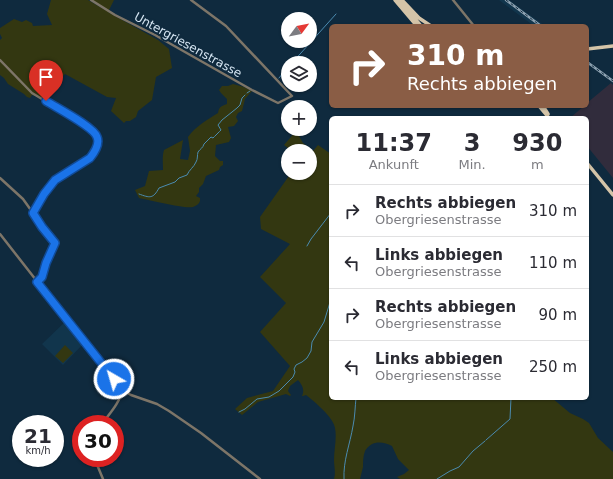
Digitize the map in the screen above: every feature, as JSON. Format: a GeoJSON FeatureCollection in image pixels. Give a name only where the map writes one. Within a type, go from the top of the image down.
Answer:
{"type":"FeatureCollection","features":[{"type":"Feature","properties":{"kind":"main road"},"geometry":{"type":"LineString","coordinates":[[395,0],[415,24]]}},
{"type":"Feature","properties":{"kind":"main road"},"geometry":{"type":"LineString","coordinates":[[399,0],[419,24]]}},
{"type":"Feature","properties":{"kind":"main road"},"geometry":{"type":"LineString","coordinates":[[402,0],[428,24]]}},
{"type":"Feature","properties":{"kind":"main road"},"geometry":{"type":"LineString","coordinates":[[589,49],[613,46]]}},
{"type":"Feature","properties":{"kind":"main road"},"geometry":{"type":"LineString","coordinates":[[541,108],[548,116]]}},
{"type":"Feature","properties":{"kind":"main road"},"geometry":{"type":"LineString","coordinates":[[589,165],[613,195]]}},
{"type":"Feature","properties":{"kind":"street","name":"Untergriesenstrasse"},"geometry":{"type":"LineString","coordinates":[[91,0],[115,15],[155,35],[252,90],[278,103],[292,96],[226,26],[191,0]]}},
{"type":"Feature","properties":{"kind":"street"},"geometry":{"type":"LineString","coordinates":[[453,0],[472,24]]}},
{"type":"Feature","properties":{"kind":"street"},"geometry":{"type":"LineString","coordinates":[[0,60],[32,93],[86,126],[93,131],[98,138],[98,143],[90,158],[55,180],[44,194],[33,213]]}},
{"type":"Feature","properties":{"kind":"street"},"geometry":{"type":"LineString","coordinates":[[0,178],[22,199],[55,243],[46,263],[42,277],[37,282]]}},
{"type":"Feature","properties":{"kind":"street"},"geometry":{"type":"LineString","coordinates":[[0,234],[122,390],[131,395],[157,404],[170,411],[260,479]]}},
{"type":"Feature","properties":{"kind":"street"},"geometry":{"type":"LineString","coordinates":[[109,415],[122,394],[122,390]]}},
{"type":"Feature","properties":{"kind":"street"},"geometry":{"type":"LineString","coordinates":[[98,467],[103,479]]}},
{"type":"Feature","properties":{"kind":"shaded area"},"geometry":{"type":"Polygon","coordinates":[[[499,0],[509,0],[542,24],[531,24],[499,0]]]}},
{"type":"Feature","properties":{"kind":"shaded area"},"geometry":{"type":"Polygon","coordinates":[[[611,83],[613,85],[613,178],[589,148],[589,116],[572,116],[582,108],[589,108],[589,101],[611,83]]]}},
{"type":"Feature","properties":{"kind":"shaded area"},"geometry":{"type":"Polygon","coordinates":[[[67,320],[85,342],[63,365],[42,344],[67,320]]]}},
{"type":"Feature","properties":{"kind":"green space"},"geometry":{"type":"Polygon","coordinates":[[[51,0],[88,0],[107,11],[92,0],[114,0],[108,12],[158,40],[169,49],[172,68],[156,77],[152,100],[138,111],[136,117],[124,123],[111,111],[116,98],[107,97],[65,74],[43,98],[32,95],[30,98],[27,97],[8,84],[0,75],[0,40],[2,38],[0,28],[14,19],[22,22],[26,20],[32,23],[33,26],[52,25],[47,14],[51,0]]]}},
{"type":"Feature","properties":{"kind":"green space"},"geometry":{"type":"Polygon","coordinates":[[[233,84],[252,91],[245,99],[242,111],[238,113],[236,117],[238,121],[234,126],[228,127],[231,138],[229,142],[216,145],[215,156],[220,161],[223,161],[223,165],[219,170],[206,176],[196,196],[200,198],[199,203],[193,207],[175,206],[139,198],[135,190],[145,186],[149,171],[163,170],[164,150],[183,140],[180,159],[188,160],[190,151],[188,137],[198,126],[218,113],[219,109],[223,105],[227,104],[227,99],[219,90],[222,86],[233,84]]]}},
{"type":"Feature","properties":{"kind":"green space"},"geometry":{"type":"Polygon","coordinates":[[[292,136],[299,136],[304,144],[285,144],[292,136]]]}},
{"type":"Feature","properties":{"kind":"green space"},"geometry":{"type":"Polygon","coordinates":[[[318,145],[329,153],[329,400],[554,400],[570,413],[589,423],[598,438],[613,452],[613,479],[400,479],[397,477],[409,470],[398,459],[392,446],[377,442],[370,445],[365,451],[360,479],[334,479],[336,436],[334,424],[314,401],[306,395],[302,396],[303,387],[298,380],[290,386],[288,391],[291,395],[290,396],[286,394],[258,402],[242,415],[235,409],[247,398],[273,391],[290,366],[260,332],[286,303],[260,277],[290,244],[261,229],[260,217],[286,180],[317,180],[318,145]]]}},
{"type":"Feature","properties":{"kind":"green space"},"geometry":{"type":"Polygon","coordinates":[[[65,345],[73,353],[63,363],[55,356],[65,345]]]}},
{"type":"Feature","properties":{"kind":"waterway"},"geometry":{"type":"LineString","coordinates":[[298,56],[336,14]]}},
{"type":"Feature","properties":{"kind":"waterway"},"geometry":{"type":"LineString","coordinates":[[139,194],[151,197],[159,188],[175,182],[179,178],[187,175],[197,161],[198,152],[211,137],[213,138],[221,130],[218,125],[240,105],[242,98],[245,95]]}},
{"type":"Feature","properties":{"kind":"waterway"},"geometry":{"type":"LineString","coordinates":[[307,246],[329,216]]}},
{"type":"Feature","properties":{"kind":"waterway"},"geometry":{"type":"LineString","coordinates":[[239,412],[257,399],[269,397],[279,391],[293,377],[296,365],[307,358],[311,351],[312,342],[324,322],[329,306]]}},
{"type":"Feature","properties":{"kind":"waterway"},"geometry":{"type":"LineString","coordinates":[[344,479],[347,452],[354,423],[356,400]]}},
{"type":"Feature","properties":{"kind":"waterway"},"geometry":{"type":"LineString","coordinates":[[486,440],[510,419],[511,400]]}},
{"type":"Feature","properties":{"kind":"waterway"},"geometry":{"type":"LineString","coordinates":[[437,479],[459,467],[473,451],[485,441]]}},
{"type":"Feature","properties":{"kind":"railway"},"geometry":{"type":"LineString","coordinates":[[506,0],[538,24]]}},
{"type":"Feature","properties":{"kind":"railway"},"geometry":{"type":"LineString","coordinates":[[589,63],[613,81]]}},
{"type":"Feature","properties":{"kind":"route"},"geometry":{"type":"LineString","coordinates":[[46,101],[93,131],[98,138],[98,143],[90,158],[55,180],[44,194],[33,213],[55,243],[46,263],[42,277],[37,282],[114,379]]}}]}
